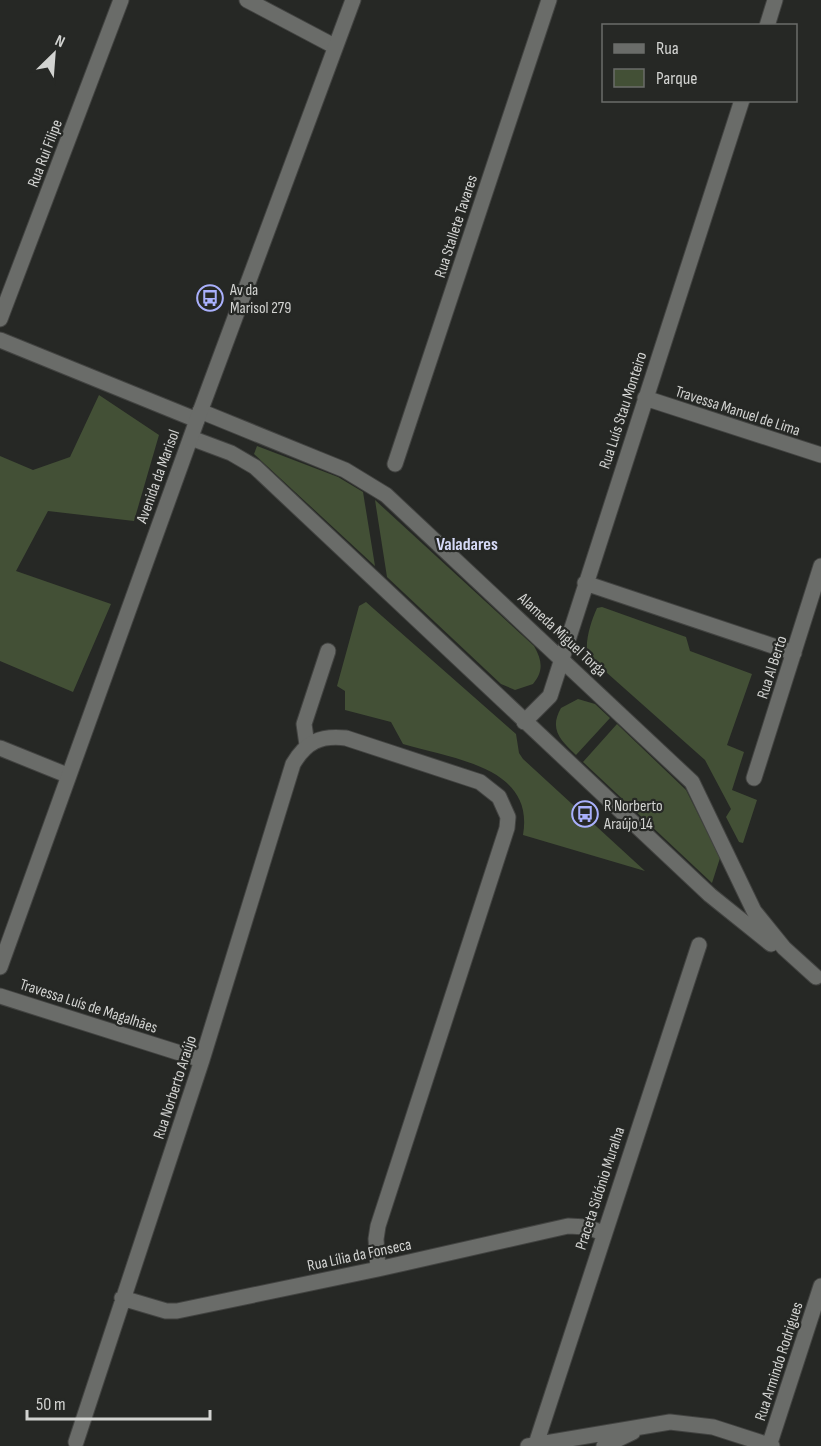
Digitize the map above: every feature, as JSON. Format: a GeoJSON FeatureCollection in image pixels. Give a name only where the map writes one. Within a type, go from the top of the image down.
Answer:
{"type":"FeatureCollection","features":[{"type":"Feature","properties":{"kind":"street","name":"Rua Rui Filipe"},"geometry":{"type":"LineString","coordinates":[[0,320],[121,0]]}},
{"type":"Feature","properties":{"kind":"street"},"geometry":{"type":"LineString","coordinates":[[247,0],[334,46]]}},
{"type":"Feature","properties":{"kind":"street","name":"Avenida da Marisol"},"geometry":{"type":"LineString","coordinates":[[0,966],[4,944],[334,46],[353,0]]}},
{"type":"Feature","properties":{"kind":"street","name":"Rua Stallete Tavares"},"geometry":{"type":"LineString","coordinates":[[395,464],[549,0]]}},
{"type":"Feature","properties":{"kind":"street"},"geometry":{"type":"LineString","coordinates":[[768,24],[775,0]]}},
{"type":"Feature","properties":{"kind":"street","name":"Rua Luís Stau Monteiro"},"geometry":{"type":"LineString","coordinates":[[524,722],[550,696],[741,102]]}},
{"type":"Feature","properties":{"kind":"street","name":"Alameda Miguel Torga"},"geometry":{"type":"LineString","coordinates":[[0,340],[345,470],[376,488],[562,658],[692,782],[754,911],[784,948],[818,978]]}},
{"type":"Feature","properties":{"kind":"street","name":"Travessa Manuel de Lima"},"geometry":{"type":"LineString","coordinates":[[645,398],[821,455]]}},
{"type":"Feature","properties":{"kind":"street","name":"Alameda Miguel Torga"},"geometry":{"type":"LineString","coordinates":[[191,438],[231,453],[255,467],[710,895],[818,978]]}},
{"type":"Feature","properties":{"kind":"street","name":"Rua Al Berto"},"geometry":{"type":"LineString","coordinates":[[754,778],[821,566]]}},
{"type":"Feature","properties":{"kind":"street"},"geometry":{"type":"LineString","coordinates":[[585,583],[794,653]]}},
{"type":"Feature","properties":{"kind":"street"},"geometry":{"type":"LineString","coordinates":[[328,651],[304,724],[307,745],[329,736],[345,738],[480,782],[500,797],[508,817],[504,840],[378,1226],[376,1239],[378,1269]]}},
{"type":"Feature","properties":{"kind":"street","name":"Rua Norberto Araújo"},"geometry":{"type":"LineString","coordinates":[[76,1442],[202,1059],[293,764],[307,745]]}},
{"type":"Feature","properties":{"kind":"street"},"geometry":{"type":"LineString","coordinates":[[0,748],[67,775]]}},
{"type":"Feature","properties":{"kind":"street","name":"Praceta Sidónio Muralha"},"geometry":{"type":"LineString","coordinates":[[532,1445],[699,945]]}},
{"type":"Feature","properties":{"kind":"street","name":"Travessa Luís de Magalhães"},"geometry":{"type":"LineString","coordinates":[[0,996],[202,1059]]}},
{"type":"Feature","properties":{"kind":"street","name":"Rua Lília da Fonseca"},"geometry":{"type":"LineString","coordinates":[[122,1298],[166,1311],[177,1311],[568,1226],[587,1227],[603,1233]]}},
{"type":"Feature","properties":{"kind":"street","name":"Rua Armindo Rodrigues"},"geometry":{"type":"LineString","coordinates":[[770,1446],[821,1286]]}},
{"type":"Feature","properties":{"kind":"street"},"geometry":{"type":"LineString","coordinates":[[532,1445],[650,1424],[690,1423],[770,1446]]}},
{"type":"Feature","properties":{"kind":"street"},"geometry":{"type":"LineString","coordinates":[[604,1446],[650,1424]]}},
{"type":"Feature","properties":{"kind":"green space"},"geometry":{"type":"Polygon","coordinates":[[[99,395],[159,435],[134,521],[48,511],[16,571],[111,604],[73,692],[0,661],[0,456],[33,470],[70,457],[99,395]]]}},
{"type":"Feature","properties":{"kind":"green space"},"geometry":{"type":"Polygon","coordinates":[[[257,446],[338,477],[363,492],[375,566],[254,454],[257,446]]]}},
{"type":"Feature","properties":{"kind":"green space"},"geometry":{"type":"Polygon","coordinates":[[[375,500],[534,646],[541,665],[539,675],[533,684],[515,690],[501,684],[387,577],[375,500]]]}},
{"type":"Feature","properties":{"kind":"green space"},"geometry":{"type":"Polygon","coordinates":[[[366,602],[516,734],[519,753],[523,759],[645,871],[523,835],[523,812],[516,794],[503,780],[486,769],[466,761],[403,744],[391,722],[345,710],[345,691],[337,686],[359,606],[366,602]]]}},
{"type":"Feature","properties":{"kind":"green space"},"geometry":{"type":"Polygon","coordinates":[[[602,607],[686,637],[690,651],[752,674],[727,745],[744,752],[732,790],[757,800],[743,843],[739,842],[726,817],[731,809],[705,760],[588,656],[590,625],[597,608],[602,607]]]}},
{"type":"Feature","properties":{"kind":"green space"},"geometry":{"type":"Polygon","coordinates":[[[578,699],[595,704],[610,718],[576,755],[561,739],[556,722],[561,708],[578,699]]]}},
{"type":"Feature","properties":{"kind":"green space"},"geometry":{"type":"Polygon","coordinates":[[[617,724],[686,790],[720,858],[712,883],[583,762],[617,724]]]}},
{"type":"Feature","properties":{"kind":"place","name":"Av da Marisol 279"},"geometry":{"type":"Point","coordinates":[210,298]}},
{"type":"Feature","properties":{"kind":"place","name":"R Norberto Araújo 14"},"geometry":{"type":"Point","coordinates":[585,814]}},
{"type":"Feature","properties":{"kind":"district","name":"Valadares"},"geometry":{"type":"Point","coordinates":[467,544]}}]}
